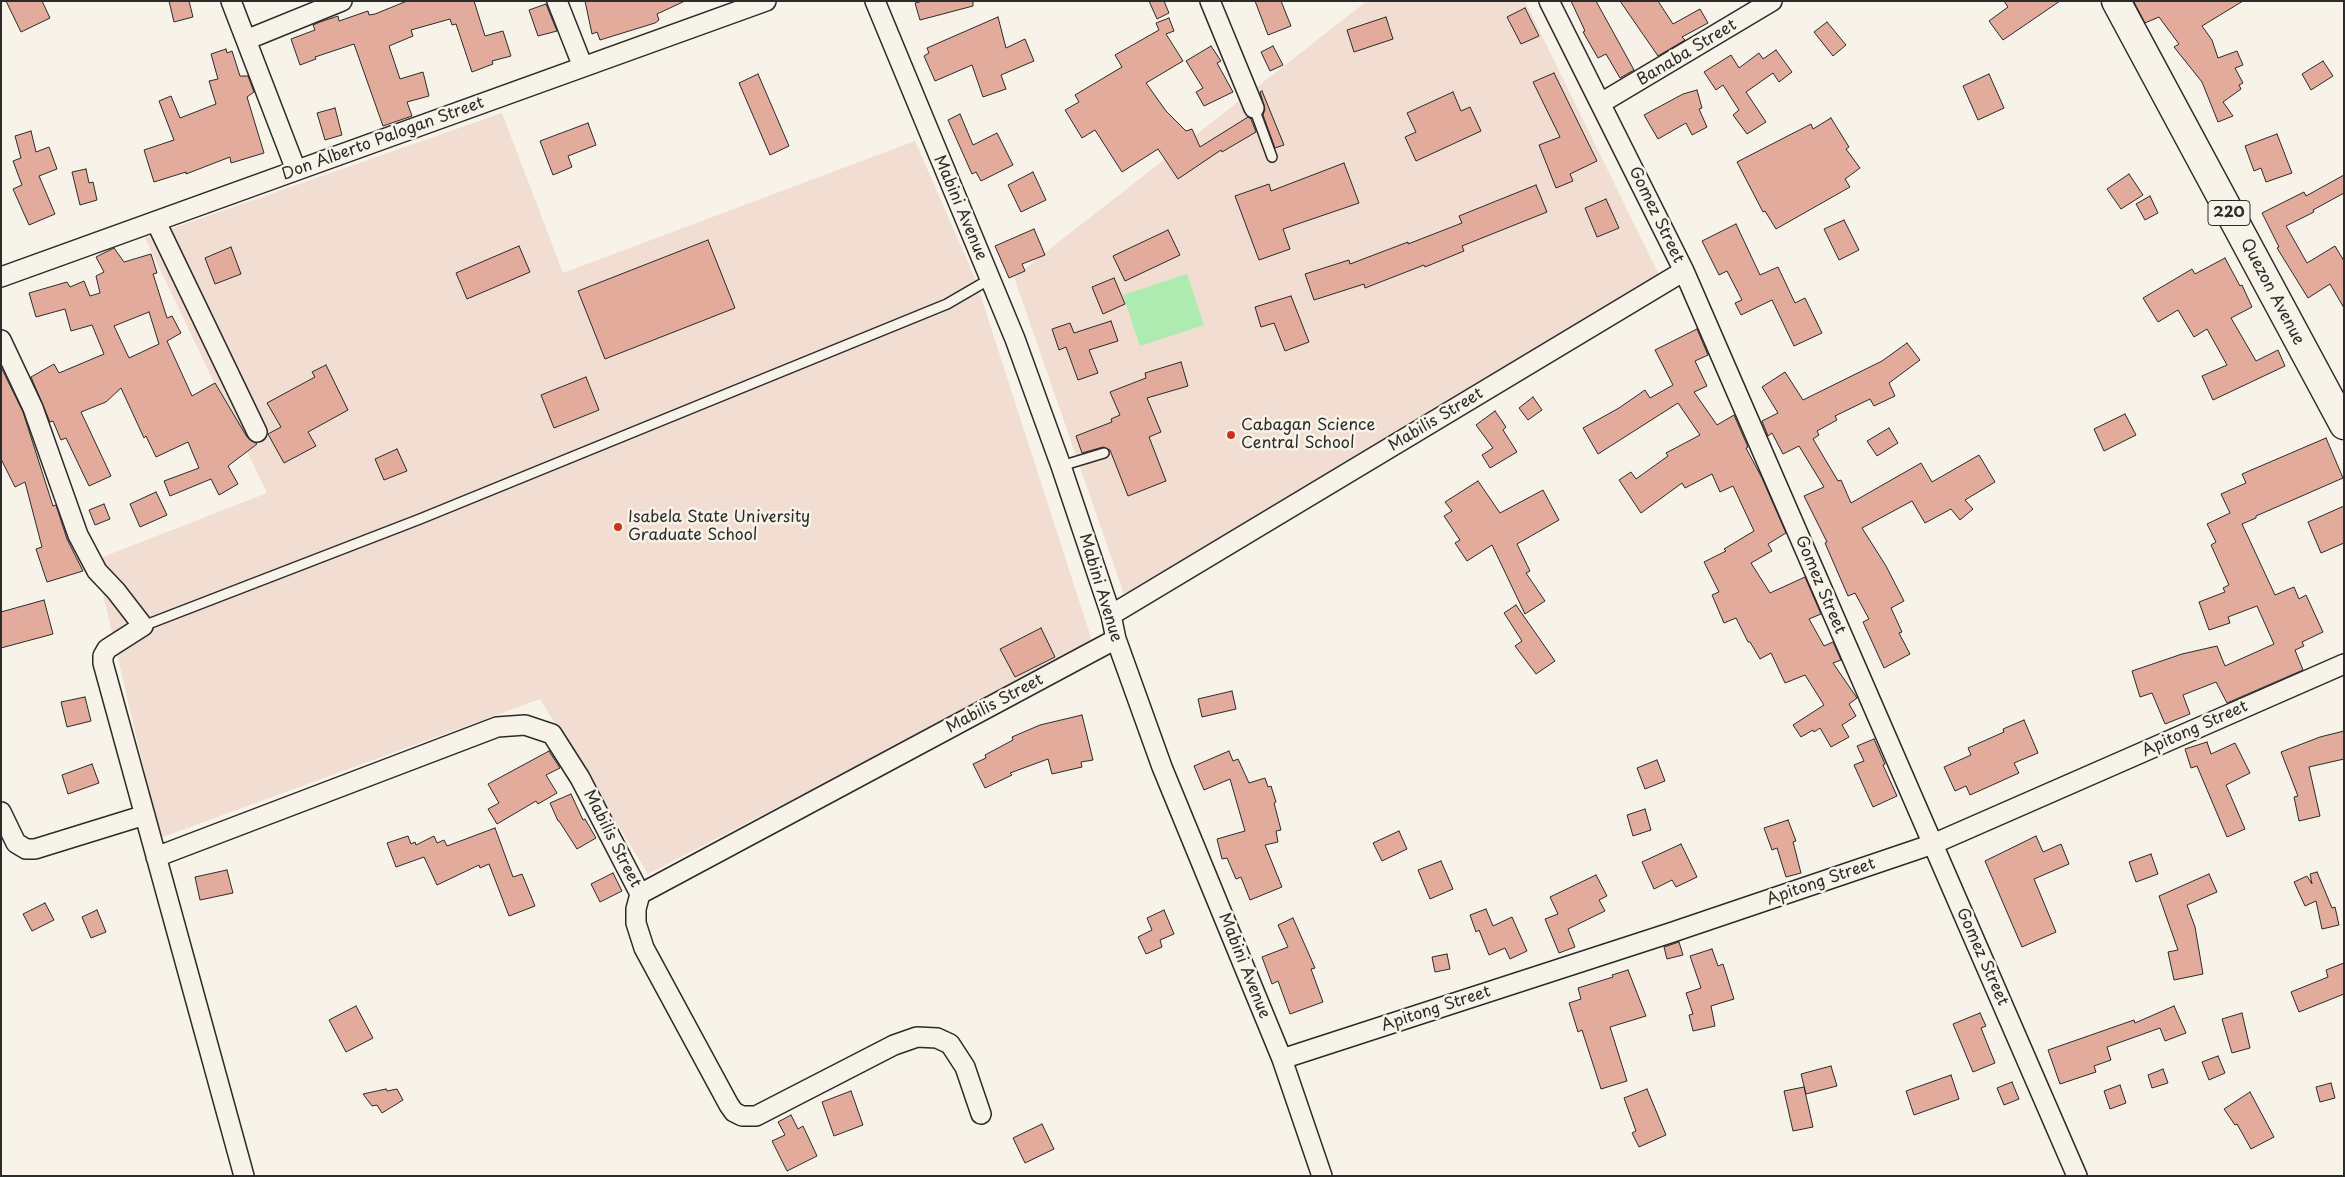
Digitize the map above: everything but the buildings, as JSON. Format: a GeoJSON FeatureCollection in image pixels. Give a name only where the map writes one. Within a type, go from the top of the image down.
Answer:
{"type":"FeatureCollection","features":[{"type":"Feature","properties":{"kind":"main road","name":"Quezon Avenue"},"geometry":{"type":"LineString","coordinates":[[2116,1],[2344,425]]}},
{"type":"Feature","properties":{"kind":"street"},"geometry":{"type":"LineString","coordinates":[[231,1],[296,170]]}},
{"type":"Feature","properties":{"kind":"street"},"geometry":{"type":"LineString","coordinates":[[246,40],[342,1]]}},
{"type":"Feature","properties":{"kind":"street"},"geometry":{"type":"LineString","coordinates":[[557,1],[583,67]]}},
{"type":"Feature","properties":{"kind":"street","name":"Don Alberto Palogan Street"},"geometry":{"type":"LineString","coordinates":[[3,271],[156,222],[766,1]]}},
{"type":"Feature","properties":{"kind":"street","name":"Mabini Avenue"},"geometry":{"type":"LineString","coordinates":[[875,1],[1015,339],[1061,466],[1111,615],[1116,639],[1162,767],[1282,1059],[1322,1176]]}},
{"type":"Feature","properties":{"kind":"street"},"geometry":{"type":"LineString","coordinates":[[1210,1],[1254,108]]}},
{"type":"Feature","properties":{"kind":"street","name":"Gomez Street"},"geometry":{"type":"LineString","coordinates":[[1549,1],[1602,103],[1684,272],[2077,1176]]}},
{"type":"Feature","properties":{"kind":"street","name":"Banaba Street"},"geometry":{"type":"LineString","coordinates":[[1602,103],[1772,1]]}},
{"type":"Feature","properties":{"kind":"street"},"geometry":{"type":"LineString","coordinates":[[156,222],[257,432]]}},
{"type":"Feature","properties":{"kind":"street","name":"Mabilis Street"},"geometry":{"type":"LineString","coordinates":[[1111,615],[1684,272]]}},
{"type":"Feature","properties":{"kind":"street"},"geometry":{"type":"LineString","coordinates":[[1,340],[33,408],[78,535],[97,571],[116,591],[143,626],[107,649],[103,656],[103,663],[244,1176]]}},
{"type":"Feature","properties":{"kind":"street","name":"Mabilis Street"},"geometry":{"type":"LineString","coordinates":[[156,857],[497,727],[525,724],[552,734],[580,778],[640,894],[1116,639]]}},
{"type":"Feature","properties":{"kind":"street","name":"Apitong Street"},"geometry":{"type":"LineString","coordinates":[[1282,1059],[1670,933],[1932,844],[2344,664]]}},
{"type":"Feature","properties":{"kind":"street"},"geometry":{"type":"LineString","coordinates":[[1,812],[16,843],[26,849],[35,849],[144,815]]}},
{"type":"Feature","properties":{"kind":"street"},"geometry":{"type":"LineString","coordinates":[[640,894],[636,909],[636,923],[644,948],[734,1112],[742,1116],[756,1116],[894,1045],[917,1037],[938,1038],[950,1044],[965,1067],[981,1114]]}},
{"type":"Feature","properties":{"kind":"lane"},"geometry":{"type":"LineString","coordinates":[[1254,108],[1272,158]]}},
{"type":"Feature","properties":{"kind":"lane"},"geometry":{"type":"LineString","coordinates":[[143,626],[420,519],[938,308],[990,279]]}},
{"type":"Feature","properties":{"kind":"lane"},"geometry":{"type":"LineString","coordinates":[[1061,466],[1104,453]]}},
{"type":"Feature","properties":{"kind":"shaded area","name":"Cabagan Science Central School"},"geometry":{"type":"Polygon","coordinates":[[[1367,1],[1525,1],[1660,277],[1124,594],[1014,277],[1367,1]]]}},
{"type":"Feature","properties":{"kind":"shaded area","name":"Isabela State University Graduate School"},"geometry":{"type":"Polygon","coordinates":[[[502,113],[563,273],[915,141],[975,278],[1093,644],[648,874],[540,699],[160,838],[95,560],[267,493],[145,238],[502,113]]]}},
{"type":"Feature","properties":{"kind":"green space"},"geometry":{"type":"Polygon","coordinates":[[[1187,274],[1204,325],[1140,346],[1123,295],[1187,274]]]}},
{"type":"Feature","properties":{"kind":"place","name":"Cabagan Science Central School"},"geometry":{"type":"Point","coordinates":[1231,435]}},
{"type":"Feature","properties":{"kind":"place","name":"Isabela State University Graduate School"},"geometry":{"type":"Point","coordinates":[618,527]}}]}
